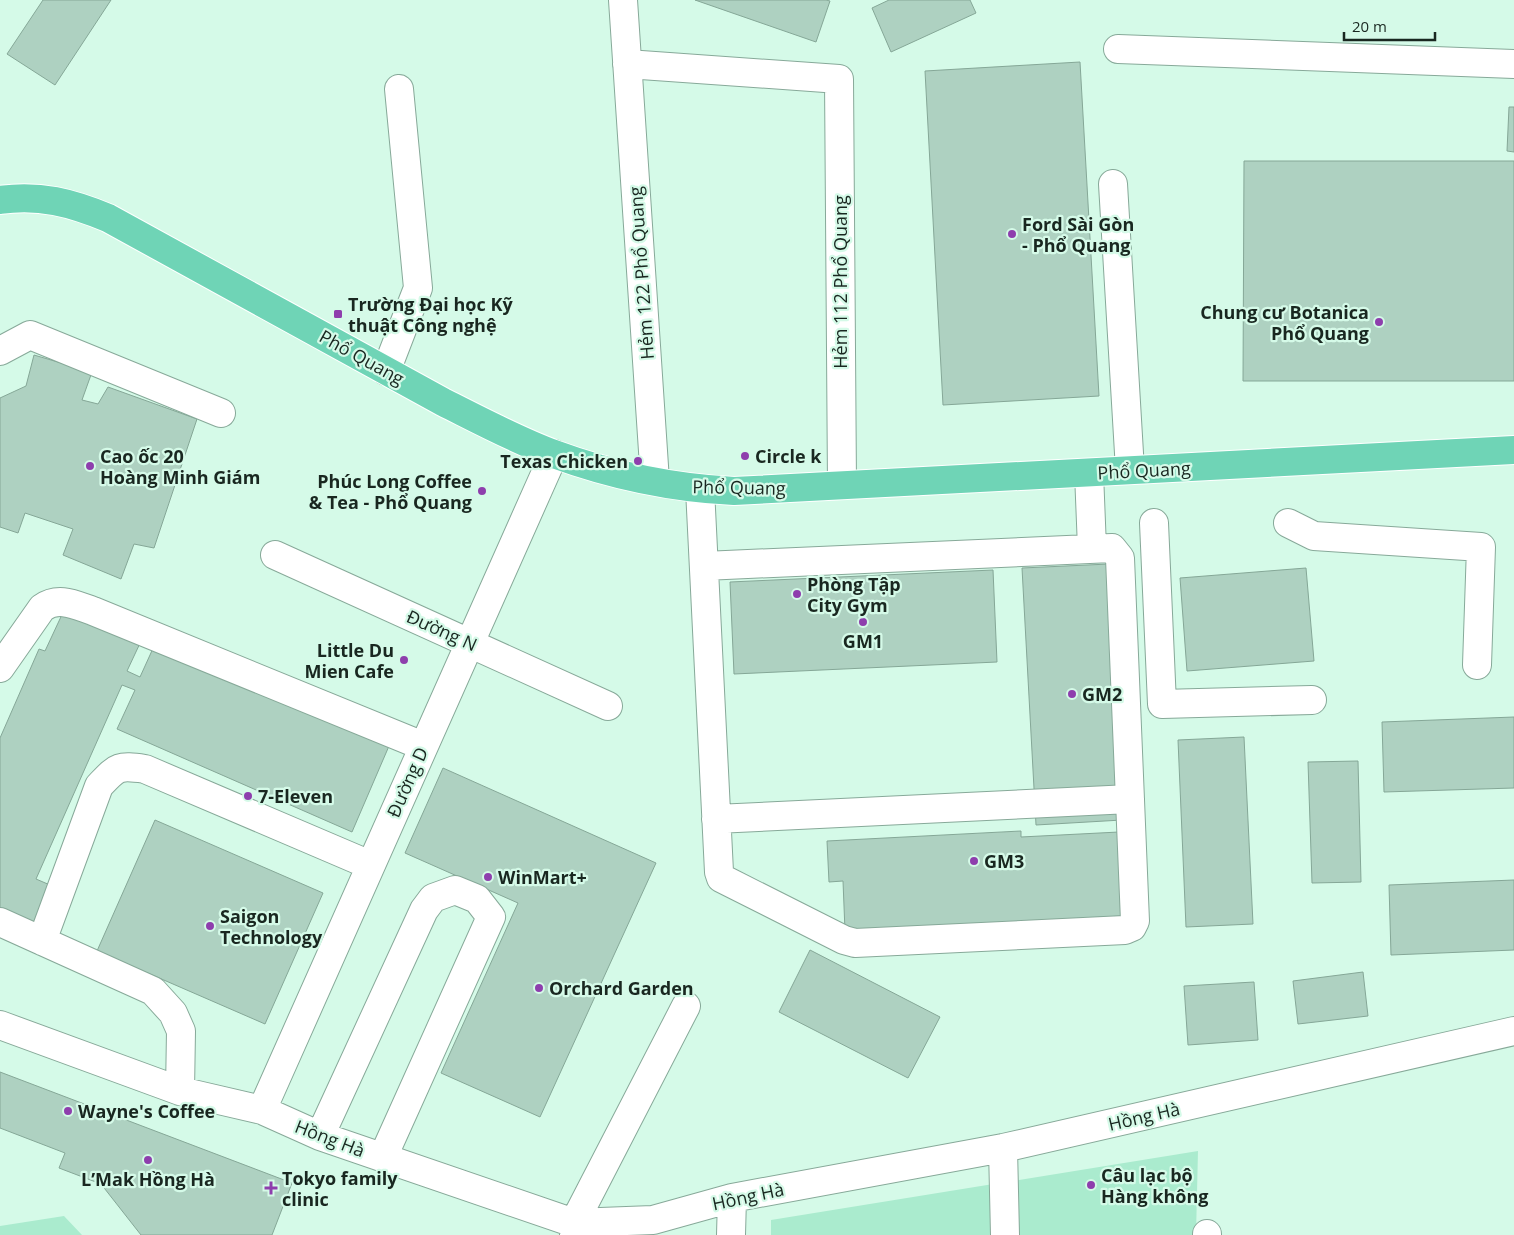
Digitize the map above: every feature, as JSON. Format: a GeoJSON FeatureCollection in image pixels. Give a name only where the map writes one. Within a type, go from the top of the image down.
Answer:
{"type":"FeatureCollection","features":[{"type":"Feature","properties":{"kind":"main road","name":"Phổ Quang"},"geometry":{"type":"LineString","coordinates":[[0,200],[45,198],[70,204],[108,218],[443,402],[554,454],[602,469],[700,489],[734,491],[1514,450]]}},
{"type":"Feature","properties":{"kind":"street","name":"Hẻm 122 Phổ Quang"},"geometry":{"type":"LineString","coordinates":[[623,0],[655,481]]}},
{"type":"Feature","properties":{"kind":"street"},"geometry":{"type":"LineString","coordinates":[[1118,49],[1514,64]]}},
{"type":"Feature","properties":{"kind":"street","name":"Hẻm 112 Phổ Quang"},"geometry":{"type":"LineString","coordinates":[[627,64],[839,79],[842,485]]}},
{"type":"Feature","properties":{"kind":"street"},"geometry":{"type":"LineString","coordinates":[[386,371],[418,288],[399,89]]}},
{"type":"Feature","properties":{"kind":"street"},"geometry":{"type":"LineString","coordinates":[[1113,184],[1130,470]]}},
{"type":"Feature","properties":{"kind":"street"},"geometry":{"type":"LineString","coordinates":[[0,351],[30,334],[221,413]]}},
{"type":"Feature","properties":{"kind":"street","name":"Đường D"},"geometry":{"type":"LineString","coordinates":[[262,1110],[554,454]]}},
{"type":"Feature","properties":{"kind":"street"},"geometry":{"type":"LineString","coordinates":[[1089,473],[1092,548]]}},
{"type":"Feature","properties":{"kind":"street"},"geometry":{"type":"LineString","coordinates":[[700,489],[720,878],[849,942],[1126,930],[1132,927],[1135,920],[1120,558],[1112,548],[704,566]]}},
{"type":"Feature","properties":{"kind":"street"},"geometry":{"type":"LineString","coordinates":[[1154,523],[1162,704],[1312,700]]}},
{"type":"Feature","properties":{"kind":"street"},"geometry":{"type":"LineString","coordinates":[[1288,523],[1314,536],[1481,547],[1477,665]]}},
{"type":"Feature","properties":{"kind":"street","name":"Đường N"},"geometry":{"type":"LineString","coordinates":[[276,555],[608,706]]}},
{"type":"Feature","properties":{"kind":"street"},"geometry":{"type":"LineString","coordinates":[[0,668],[42,608],[50,602],[61,601],[93,611],[423,746]]}},
{"type":"Feature","properties":{"kind":"street"},"geometry":{"type":"LineString","coordinates":[[42,941],[99,786],[116,768],[145,769],[370,865]]}},
{"type":"Feature","properties":{"kind":"street"},"geometry":{"type":"LineString","coordinates":[[716,819],[1130,799]]}},
{"type":"Feature","properties":{"kind":"street"},"geometry":{"type":"LineString","coordinates":[[320,1136],[424,910],[433,898],[456,890],[477,899],[491,917],[383,1158]]}},
{"type":"Feature","properties":{"kind":"street"},"geometry":{"type":"LineString","coordinates":[[0,922],[153,991],[173,1013],[181,1031],[180,1091]]}},
{"type":"Feature","properties":{"kind":"street"},"geometry":{"type":"LineString","coordinates":[[574,1229],[686,1006]]}},
{"type":"Feature","properties":{"kind":"street","name":"Hồng Hà"},"geometry":{"type":"LineString","coordinates":[[0,1025],[180,1091],[262,1110],[320,1136],[574,1229],[653,1220],[732,1198],[1003,1148],[1514,1031]]}},
{"type":"Feature","properties":{"kind":"street"},"geometry":{"type":"LineString","coordinates":[[1003,1148],[1005,1235]]}},
{"type":"Feature","properties":{"kind":"street"},"geometry":{"type":"LineString","coordinates":[[730,1235],[732,1198]]}},
{"type":"Feature","properties":{"kind":"green space","name":"Câu lạc bộ Hàng không"},"geometry":{"type":"Polygon","coordinates":[[[1198,1151],[1196,1235],[771,1235],[771,1220],[1198,1151]]]}},
{"type":"Feature","properties":{"kind":"green space"},"geometry":{"type":"Polygon","coordinates":[[[64,1216],[82,1235],[0,1235],[0,1226],[64,1216]]]}},
{"type":"Feature","properties":{"kind":"building"},"geometry":{"type":"Polygon","coordinates":[[[43,0],[111,0],[55,85],[7,54],[43,0]]]}},
{"type":"Feature","properties":{"kind":"building"},"geometry":{"type":"Polygon","coordinates":[[[695,0],[826,0],[830,1],[816,42],[695,0]]]}},
{"type":"Feature","properties":{"kind":"building"},"geometry":{"type":"Polygon","coordinates":[[[889,0],[970,0],[976,13],[891,52],[872,8],[889,0]]]}},
{"type":"Feature","properties":{"kind":"building","name":"Ford Sài Gòn - Phổ Quang"},"geometry":{"type":"Polygon","coordinates":[[[1080,62],[1099,396],[943,405],[925,71],[1080,62]]]}},
{"type":"Feature","properties":{"kind":"building"},"geometry":{"type":"Polygon","coordinates":[[[1509,107],[1514,107],[1514,152],[1507,151],[1509,107]]]}},
{"type":"Feature","properties":{"kind":"building","name":"Chung cư Botanica Phổ Quang"},"geometry":{"type":"Polygon","coordinates":[[[1244,161],[1514,161],[1514,381],[1243,381],[1244,161]]]}},
{"type":"Feature","properties":{"kind":"building","name":"Cao ốc 20 Hoàng Minh Giám"},"geometry":{"type":"Polygon","coordinates":[[[34,355],[92,372],[82,400],[98,404],[108,387],[197,419],[154,548],[134,544],[121,579],[63,555],[73,529],[25,513],[18,533],[0,527],[0,398],[26,386],[34,355]]]}},
{"type":"Feature","properties":{"kind":"building","name":"GM2"},"geometry":{"type":"Polygon","coordinates":[[[1109,564],[1122,820],[1036,825],[1022,568],[1109,564]]]}},
{"type":"Feature","properties":{"kind":"building"},"geometry":{"type":"Polygon","coordinates":[[[1306,568],[1314,661],[1187,671],[1180,578],[1306,568]]]}},
{"type":"Feature","properties":{"kind":"building","name":"GM1"},"geometry":{"type":"Polygon","coordinates":[[[993,570],[997,662],[734,674],[730,582],[993,570]]]}},
{"type":"Feature","properties":{"kind":"building"},"geometry":{"type":"Polygon","coordinates":[[[66,606],[142,639],[127,671],[140,677],[155,644],[389,746],[352,832],[117,729],[135,690],[122,685],[36,879],[50,885],[33,924],[0,909],[0,738],[39,649],[45,651],[66,606]]]}},
{"type":"Feature","properties":{"kind":"building"},"geometry":{"type":"Polygon","coordinates":[[[1514,717],[1514,788],[1384,792],[1382,722],[1514,717]]]}},
{"type":"Feature","properties":{"kind":"building"},"geometry":{"type":"Polygon","coordinates":[[[1244,737],[1253,924],[1186,927],[1178,740],[1244,737]]]}},
{"type":"Feature","properties":{"kind":"building"},"geometry":{"type":"Polygon","coordinates":[[[1358,761],[1361,882],[1312,883],[1308,762],[1358,761]]]}},
{"type":"Feature","properties":{"kind":"building","name":"Orchard Garden"},"geometry":{"type":"Polygon","coordinates":[[[443,768],[656,863],[540,1117],[441,1073],[518,903],[405,853],[443,768]]]}},
{"type":"Feature","properties":{"kind":"building"},"geometry":{"type":"Polygon","coordinates":[[[155,820],[323,893],[265,1024],[97,951],[155,820]]]}},
{"type":"Feature","properties":{"kind":"building","name":"GM3"},"geometry":{"type":"Polygon","coordinates":[[[1021,831],[1021,837],[1119,832],[1123,916],[845,931],[843,881],[829,882],[827,841],[1021,831]]]}},
{"type":"Feature","properties":{"kind":"building"},"geometry":{"type":"Polygon","coordinates":[[[1514,880],[1514,950],[1391,955],[1389,885],[1514,880]]]}},
{"type":"Feature","properties":{"kind":"building"},"geometry":{"type":"Polygon","coordinates":[[[810,950],[940,1017],[908,1078],[779,1012],[810,950]]]}},
{"type":"Feature","properties":{"kind":"building"},"geometry":{"type":"Polygon","coordinates":[[[1363,972],[1368,1016],[1298,1024],[1293,981],[1363,972]]]}},
{"type":"Feature","properties":{"kind":"building"},"geometry":{"type":"Polygon","coordinates":[[[1254,982],[1258,1040],[1188,1045],[1184,986],[1254,982]]]}},
{"type":"Feature","properties":{"kind":"building","name":"L’Mak Hồng Hà"},"geometry":{"type":"Polygon","coordinates":[[[0,1072],[292,1183],[272,1235],[141,1235],[101,1184],[59,1168],[65,1153],[0,1128],[0,1072]]]}},
{"type":"Feature","properties":{"kind":"place","name":"Ford Sài Gòn - Phổ Quang"},"geometry":{"type":"Point","coordinates":[1012,234]}},
{"type":"Feature","properties":{"kind":"place","name":"Trường Đại học Kỹ thuật Công nghệ"},"geometry":{"type":"Point","coordinates":[338,314]}},
{"type":"Feature","properties":{"kind":"place","name":"Chung cư Botanica Phổ Quang"},"geometry":{"type":"Point","coordinates":[1379,322]}},
{"type":"Feature","properties":{"kind":"place","name":"Circle k"},"geometry":{"type":"Point","coordinates":[745,456]}},
{"type":"Feature","properties":{"kind":"place","name":"Texas Chicken"},"geometry":{"type":"Point","coordinates":[638,461]}},
{"type":"Feature","properties":{"kind":"place","name":"Cao ốc 20 Hoàng Minh Giám"},"geometry":{"type":"Point","coordinates":[90,466]}},
{"type":"Feature","properties":{"kind":"place","name":"Phúc Long Coffee & Tea - Phổ Quang"},"geometry":{"type":"Point","coordinates":[482,491]}},
{"type":"Feature","properties":{"kind":"place","name":"Phòng Tập City Gym"},"geometry":{"type":"Point","coordinates":[797,594]}},
{"type":"Feature","properties":{"kind":"place","name":"GM1"},"geometry":{"type":"Point","coordinates":[863,622]}},
{"type":"Feature","properties":{"kind":"place","name":"Little Du Mien Cafe"},"geometry":{"type":"Point","coordinates":[404,660]}},
{"type":"Feature","properties":{"kind":"place","name":"GM2"},"geometry":{"type":"Point","coordinates":[1072,694]}},
{"type":"Feature","properties":{"kind":"place","name":"7-Eleven"},"geometry":{"type":"Point","coordinates":[248,796]}},
{"type":"Feature","properties":{"kind":"place","name":"GM3"},"geometry":{"type":"Point","coordinates":[974,861]}},
{"type":"Feature","properties":{"kind":"place","name":"WinMart+"},"geometry":{"type":"Point","coordinates":[488,877]}},
{"type":"Feature","properties":{"kind":"place","name":"Saigon Technology"},"geometry":{"type":"Point","coordinates":[210,926]}},
{"type":"Feature","properties":{"kind":"place","name":"Orchard Garden"},"geometry":{"type":"Point","coordinates":[539,988]}},
{"type":"Feature","properties":{"kind":"place","name":"Wayne's Coffee"},"geometry":{"type":"Point","coordinates":[68,1111]}},
{"type":"Feature","properties":{"kind":"place","name":"L’Mak Hồng Hà"},"geometry":{"type":"Point","coordinates":[148,1160]}},
{"type":"Feature","properties":{"kind":"place","name":"Câu lạc bộ Hàng không"},"geometry":{"type":"Point","coordinates":[1091,1185]}},
{"type":"Feature","properties":{"kind":"place","name":"Tokyo family clinic"},"geometry":{"type":"Point","coordinates":[271,1188]}}]}
